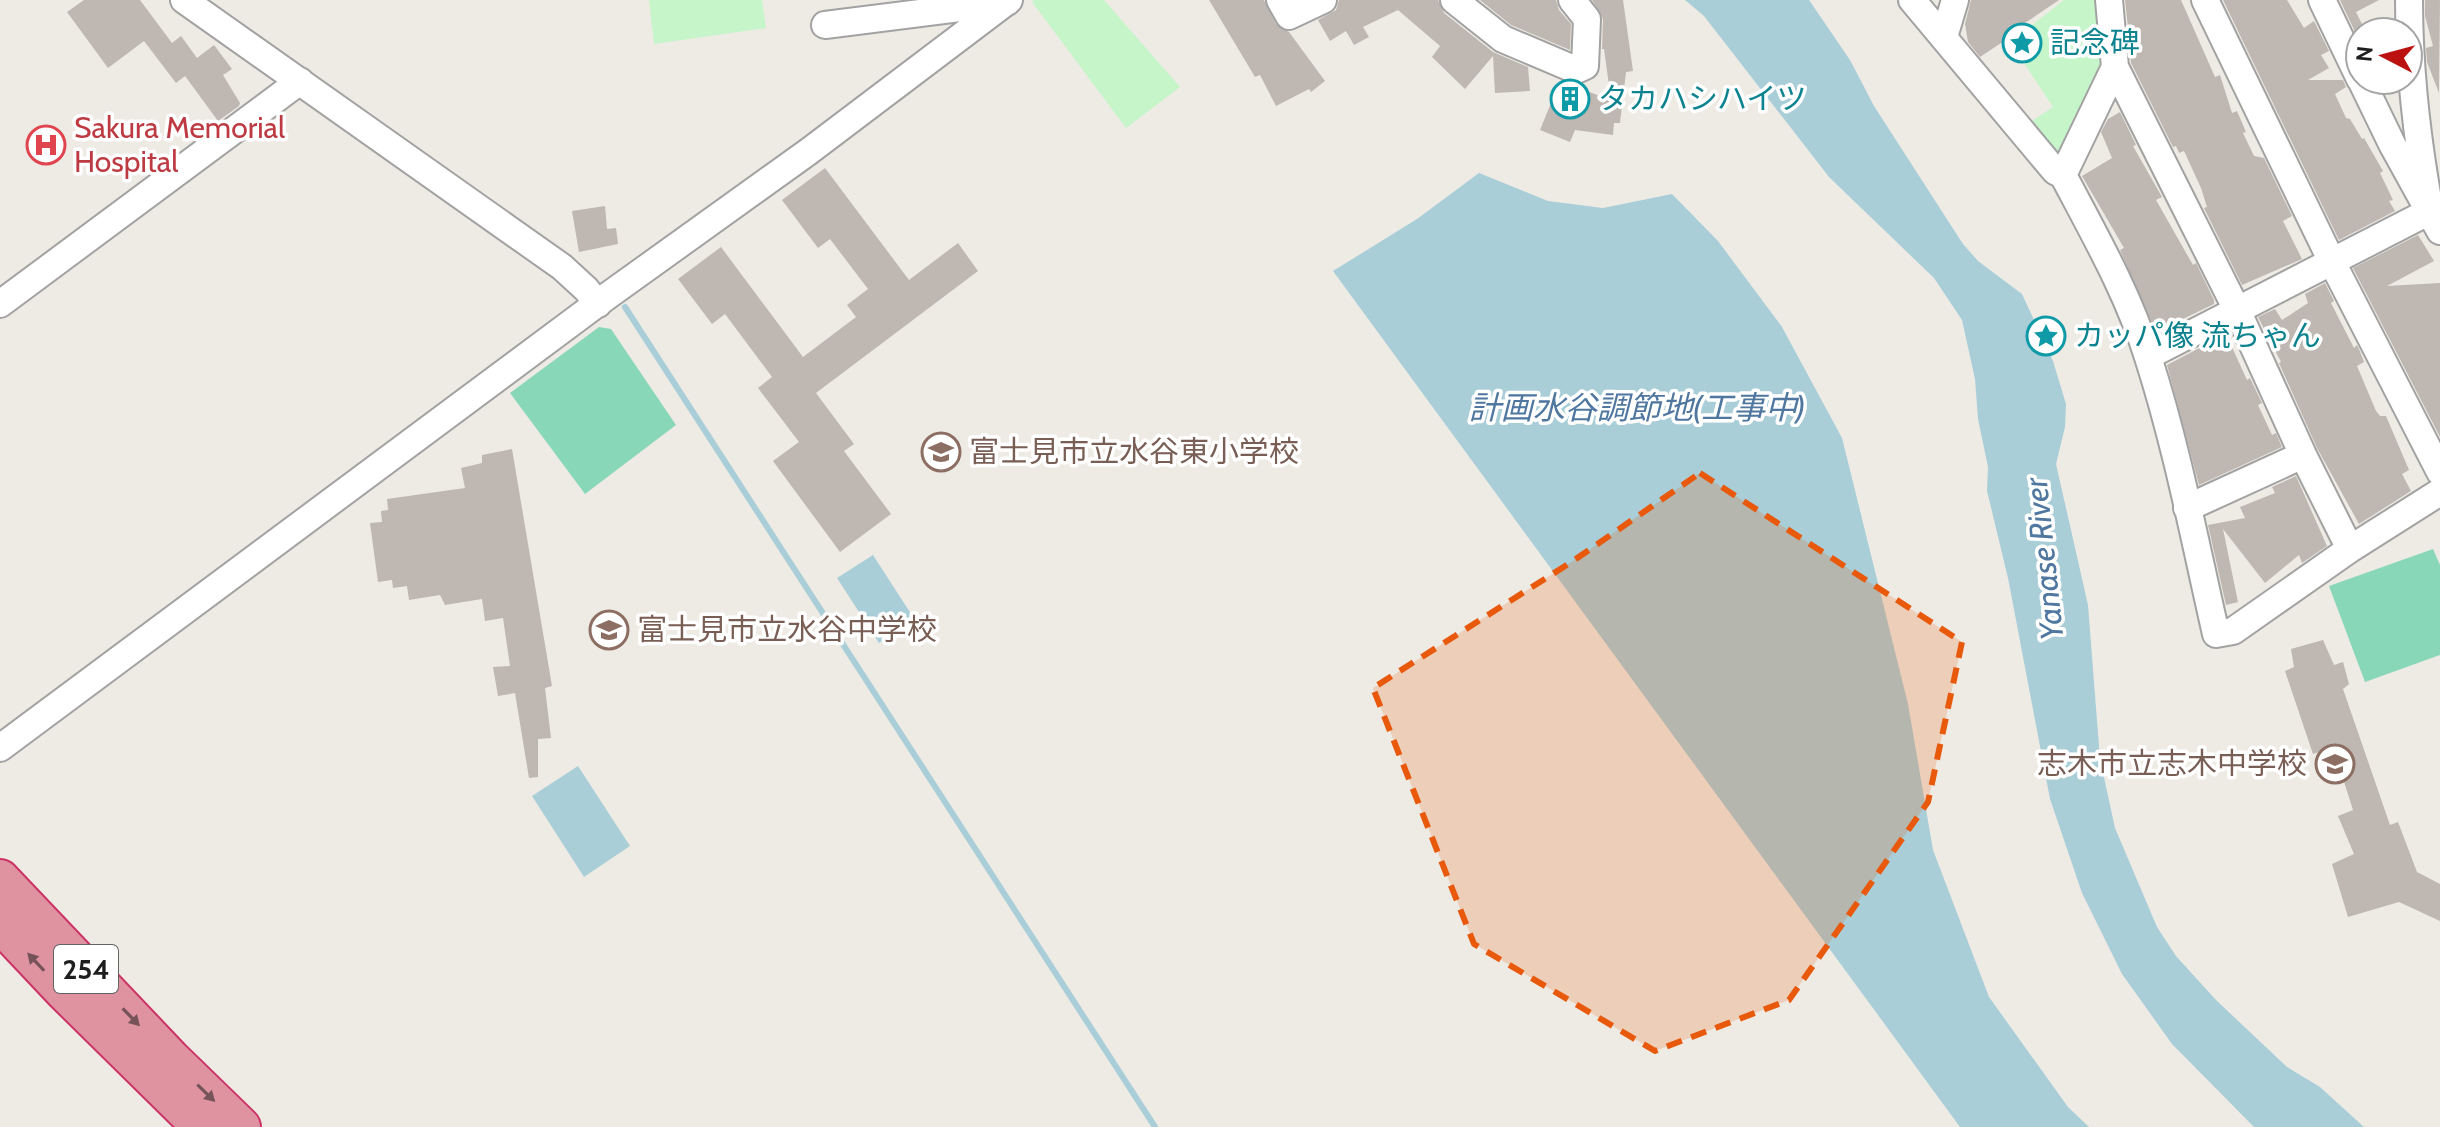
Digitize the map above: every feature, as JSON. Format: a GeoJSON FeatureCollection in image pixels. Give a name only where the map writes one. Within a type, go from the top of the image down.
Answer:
{"type":"FeatureCollection","features":[{"type":"Feature","properties":{"kind":"highway","name":"254"},"geometry":{"type":"LineString","coordinates":[[0,879],[171,1059],[241,1127]]}},
{"type":"Feature","properties":{"kind":"highway","name":"254"},"geometry":{"type":"LineString","coordinates":[[0,923],[202,1127]]}},
{"type":"Feature","properties":{"kind":"street"},"geometry":{"type":"LineString","coordinates":[[184,0],[562,267],[586,289],[608,296]]}},
{"type":"Feature","properties":{"kind":"street"},"geometry":{"type":"LineString","coordinates":[[1280,0],[1289,16],[1323,0]]}},
{"type":"Feature","properties":{"kind":"street"},"geometry":{"type":"LineString","coordinates":[[1454,0],[1503,39],[1576,70],[1585,66],[1587,19],[1572,0]]}},
{"type":"Feature","properties":{"kind":"street"},"geometry":{"type":"LineString","coordinates":[[1912,0],[2055,171],[2063,175],[2113,271],[2148,356],[2216,634],[2233,631],[2350,549],[2440,492]]}},
{"type":"Feature","properties":{"kind":"street"},"geometry":{"type":"LineString","coordinates":[[1944,37],[1955,0]]}},
{"type":"Feature","properties":{"kind":"street"},"geometry":{"type":"LineString","coordinates":[[2109,0],[2115,67],[2237,310],[2350,549]]}},
{"type":"Feature","properties":{"kind":"street"},"geometry":{"type":"LineString","coordinates":[[2205,0],[2332,262],[2440,472]]}},
{"type":"Feature","properties":{"kind":"street"},"geometry":{"type":"LineString","coordinates":[[2322,0],[2344,46]]}},
{"type":"Feature","properties":{"kind":"street"},"geometry":{"type":"LineString","coordinates":[[2409,0],[2411,83],[2417,135],[2437,216]]}},
{"type":"Feature","properties":{"kind":"street"},"geometry":{"type":"LineString","coordinates":[[825,25],[1008,1]]}},
{"type":"Feature","properties":{"kind":"street"},"geometry":{"type":"LineString","coordinates":[[0,748],[1008,1]]}},
{"type":"Feature","properties":{"kind":"street"},"geometry":{"type":"LineString","coordinates":[[2063,175],[2115,67]]}},
{"type":"Feature","properties":{"kind":"street"},"geometry":{"type":"LineString","coordinates":[[0,304],[300,81]]}},
{"type":"Feature","properties":{"kind":"street"},"geometry":{"type":"LineString","coordinates":[[2368,96],[2392,144],[2437,216]]}},
{"type":"Feature","properties":{"kind":"street"},"geometry":{"type":"LineString","coordinates":[[2392,144],[2417,135]]}},
{"type":"Feature","properties":{"kind":"street"},"geometry":{"type":"LineString","coordinates":[[2148,356],[2332,262],[2437,216]]}},
{"type":"Feature","properties":{"kind":"street"},"geometry":{"type":"LineString","coordinates":[[2187,508],[2303,455]]}},
{"type":"Feature","properties":{"kind":"highlighted area"},"geometry":{"type":"Polygon","coordinates":[[[1700,473],[1962,642],[1928,802],[1789,1000],[1655,1051],[1474,944],[1373,688],[1573,561],[1700,473]]]}},
{"type":"Feature","properties":{"kind":"green space"},"geometry":{"type":"Polygon","coordinates":[[[649,0],[762,0],[766,28],[654,44],[649,0]]]}},
{"type":"Feature","properties":{"kind":"green space"},"geometry":{"type":"Polygon","coordinates":[[[1104,0],[1180,87],[1126,128],[1032,2],[1104,0]]]}},
{"type":"Feature","properties":{"kind":"green space"},"geometry":{"type":"Polygon","coordinates":[[[2064,0],[2103,0],[2107,58],[2064,158],[2054,162],[2026,125],[2053,107],[2010,42],[2064,0]]]}},
{"type":"Feature","properties":{"kind":"green space"},"geometry":{"type":"Polygon","coordinates":[[[599,327],[611,329],[676,425],[585,494],[510,393],[599,327]]]}},
{"type":"Feature","properties":{"kind":"green space"},"geometry":{"type":"Polygon","coordinates":[[[2433,549],[2440,565],[2440,655],[2365,682],[2329,586],[2433,549]]]}},
{"type":"Feature","properties":{"kind":"water","name":"Yanase River"},"geometry":{"type":"Polygon","coordinates":[[[1685,0],[1809,0],[1850,60],[1874,106],[1963,244],[1978,261],[2022,294],[2053,361],[2066,404],[2065,427],[2056,464],[2088,605],[2100,759],[2115,828],[2157,927],[2176,956],[2216,1000],[2287,1067],[2320,1087],[2364,1127],[2254,1127],[2172,1044],[2122,974],[2082,893],[2050,799],[2008,578],[1987,491],[1988,467],[1978,419],[1975,379],[1962,320],[1934,278],[1829,177],[1704,16],[1685,0]]]}},
{"type":"Feature","properties":{"kind":"water","name":"計画水谷調節地(工事中)"},"geometry":{"type":"Polygon","coordinates":[[[1479,173],[1548,201],[1603,208],[1672,194],[1718,241],[1782,327],[1842,438],[1908,704],[1933,850],[1989,997],[2068,1107],[2089,1127],[1960,1127],[1333,271],[1417,219],[1479,173]]]}},
{"type":"Feature","properties":{"kind":"water"},"geometry":{"type":"Polygon","coordinates":[[[873,555],[915,620],[879,643],[837,578],[873,555]]]}},
{"type":"Feature","properties":{"kind":"water"},"geometry":{"type":"Polygon","coordinates":[[[578,766],[630,846],[584,877],[532,796],[578,766]]]}},
{"type":"Feature","properties":{"kind":"building"},"geometry":{"type":"Polygon","coordinates":[[[84,0],[140,0],[172,43],[181,36],[197,58],[214,45],[232,69],[223,75],[239,106],[218,121],[185,76],[176,83],[144,41],[108,68],[67,12],[84,0]]]}},
{"type":"Feature","properties":{"kind":"building"},"geometry":{"type":"Polygon","coordinates":[[[1209,0],[1264,0],[1276,24],[1289,32],[1325,81],[1311,92],[1309,89],[1276,106],[1260,75],[1255,77],[1209,0]]]}},
{"type":"Feature","properties":{"kind":"building"},"geometry":{"type":"Polygon","coordinates":[[[1339,0],[1438,0],[1444,13],[1493,52],[1528,67],[1530,91],[1495,93],[1493,56],[1465,89],[1432,57],[1440,46],[1398,10],[1363,27],[1369,37],[1354,45],[1346,31],[1330,41],[1318,20],[1336,10],[1339,0]]]}},
{"type":"Feature","properties":{"kind":"building"},"geometry":{"type":"Polygon","coordinates":[[[1480,0],[1556,0],[1559,10],[1571,24],[1570,50],[1511,25],[1480,0]]]}},
{"type":"Feature","properties":{"kind":"building"},"geometry":{"type":"Polygon","coordinates":[[[1592,0],[1623,0],[1633,71],[1626,72],[1620,123],[1614,123],[1613,135],[1575,130],[1570,142],[1540,130],[1560,81],[1611,100],[1602,49],[1603,19],[1592,0]]]}},
{"type":"Feature","properties":{"kind":"building"},"geometry":{"type":"Polygon","coordinates":[[[1971,0],[2059,0],[1980,57],[1968,42],[1965,24],[1971,0]]]}},
{"type":"Feature","properties":{"kind":"building"},"geometry":{"type":"Polygon","coordinates":[[[2125,0],[2181,0],[2215,77],[2220,75],[2232,113],[2237,111],[2254,156],[2264,158],[2292,216],[2283,221],[2302,259],[2242,285],[2204,208],[2207,207],[2201,188],[2184,151],[2179,153],[2176,146],[2173,147],[2131,63],[2129,41],[2133,40],[2128,28],[2125,0]]]}},
{"type":"Feature","properties":{"kind":"building"},"geometry":{"type":"Polygon","coordinates":[[[2223,0],[2287,0],[2304,28],[2314,21],[2329,51],[2321,55],[2329,68],[2308,80],[2343,80],[2344,88],[2335,94],[2346,118],[2364,138],[2383,171],[2380,173],[2395,211],[2339,240],[2223,0]]]}},
{"type":"Feature","properties":{"kind":"building"},"geometry":{"type":"Polygon","coordinates":[[[2340,0],[2379,0],[2356,12],[2358,16],[2348,16],[2340,0]]]}},
{"type":"Feature","properties":{"kind":"building"},"geometry":{"type":"Polygon","coordinates":[[[2425,0],[2440,0],[2439,93],[2427,62],[2426,48],[2433,46],[2425,16],[2425,0]]]}},
{"type":"Feature","properties":{"kind":"building"},"geometry":{"type":"Polygon","coordinates":[[[2120,112],[2136,145],[2133,146],[2162,197],[2156,200],[2193,265],[2196,263],[2214,300],[2214,304],[2156,332],[2120,250],[2124,248],[2082,176],[2112,158],[2101,132],[2108,119],[2120,112]]]}},
{"type":"Feature","properties":{"kind":"building"},"geometry":{"type":"Polygon","coordinates":[[[825,168],[909,280],[958,243],[978,271],[816,393],[854,444],[844,451],[891,514],[840,552],[773,461],[799,442],[758,388],[772,377],[725,314],[712,324],[678,279],[721,247],[803,357],[856,317],[847,305],[868,289],[830,239],[818,248],[782,200],[825,168]]]}},
{"type":"Feature","properties":{"kind":"building"},"geometry":{"type":"Polygon","coordinates":[[[605,206],[607,229],[616,228],[618,244],[579,252],[572,211],[605,206]]]}},
{"type":"Feature","properties":{"kind":"building"},"geometry":{"type":"Polygon","coordinates":[[[2418,235],[2434,261],[2387,286],[2440,283],[2440,437],[2353,268],[2418,235]]]}},
{"type":"Feature","properties":{"kind":"building"},"geometry":{"type":"Polygon","coordinates":[[[2325,283],[2334,301],[2331,303],[2354,348],[2357,345],[2359,349],[2364,362],[2357,366],[2376,411],[2380,416],[2386,416],[2409,470],[2402,474],[2411,491],[2359,524],[2317,448],[2281,362],[2258,317],[2275,309],[2282,320],[2308,303],[2305,294],[2325,283]]]}},
{"type":"Feature","properties":{"kind":"building"},"geometry":{"type":"Polygon","coordinates":[[[2226,334],[2247,380],[2250,378],[2262,403],[2258,405],[2272,435],[2276,433],[2282,447],[2199,485],[2167,365],[2226,334]]]}},
{"type":"Feature","properties":{"kind":"building"},"geometry":{"type":"Polygon","coordinates":[[[512,449],[552,686],[545,688],[551,738],[538,739],[538,777],[529,778],[515,693],[498,696],[493,667],[510,666],[503,618],[485,621],[482,599],[445,605],[440,595],[409,600],[407,586],[393,588],[392,580],[378,582],[370,523],[382,522],[381,511],[388,510],[387,499],[465,488],[461,468],[482,463],[482,455],[512,449]]]}},
{"type":"Feature","properties":{"kind":"building"},"geometry":{"type":"Polygon","coordinates":[[[2296,476],[2327,546],[2302,563],[2299,555],[2265,583],[2223,529],[2238,602],[2226,605],[2208,525],[2245,518],[2240,507],[2275,493],[2272,487],[2296,476]]]}},
{"type":"Feature","properties":{"kind":"building"},"geometry":{"type":"Polygon","coordinates":[[[2323,640],[2334,665],[2343,662],[2349,684],[2343,689],[2390,825],[2398,822],[2417,872],[2440,884],[2440,921],[2399,902],[2348,917],[2332,864],[2354,854],[2338,816],[2353,810],[2333,747],[2313,754],[2285,671],[2294,667],[2291,649],[2323,640]]]}},
{"type":"Feature","properties":{"kind":"waterway"},"geometry":{"type":"LineString","coordinates":[[625,307],[1155,1127]]}},
{"type":"Feature","properties":{"kind":"place","name":"記念碑"},"geometry":{"type":"Point","coordinates":[2022,43]}},
{"type":"Feature","properties":{"kind":"place","name":"タカハシハイツ"},"geometry":{"type":"Point","coordinates":[1570,99]}},
{"type":"Feature","properties":{"kind":"place","name":"Sakura Memorial Hospital"},"geometry":{"type":"Point","coordinates":[46,145]}},
{"type":"Feature","properties":{"kind":"place","name":"カッパ像 流ちゃん"},"geometry":{"type":"Point","coordinates":[2046,336]}},
{"type":"Feature","properties":{"kind":"place","name":"富士見市立水谷東小学校"},"geometry":{"type":"Point","coordinates":[941,452]}},
{"type":"Feature","properties":{"kind":"place","name":"富士見市立水谷中学校"},"geometry":{"type":"Point","coordinates":[609,630]}},
{"type":"Feature","properties":{"kind":"place","name":"志木市立志木中学校"},"geometry":{"type":"Point","coordinates":[2335,764]}}]}
